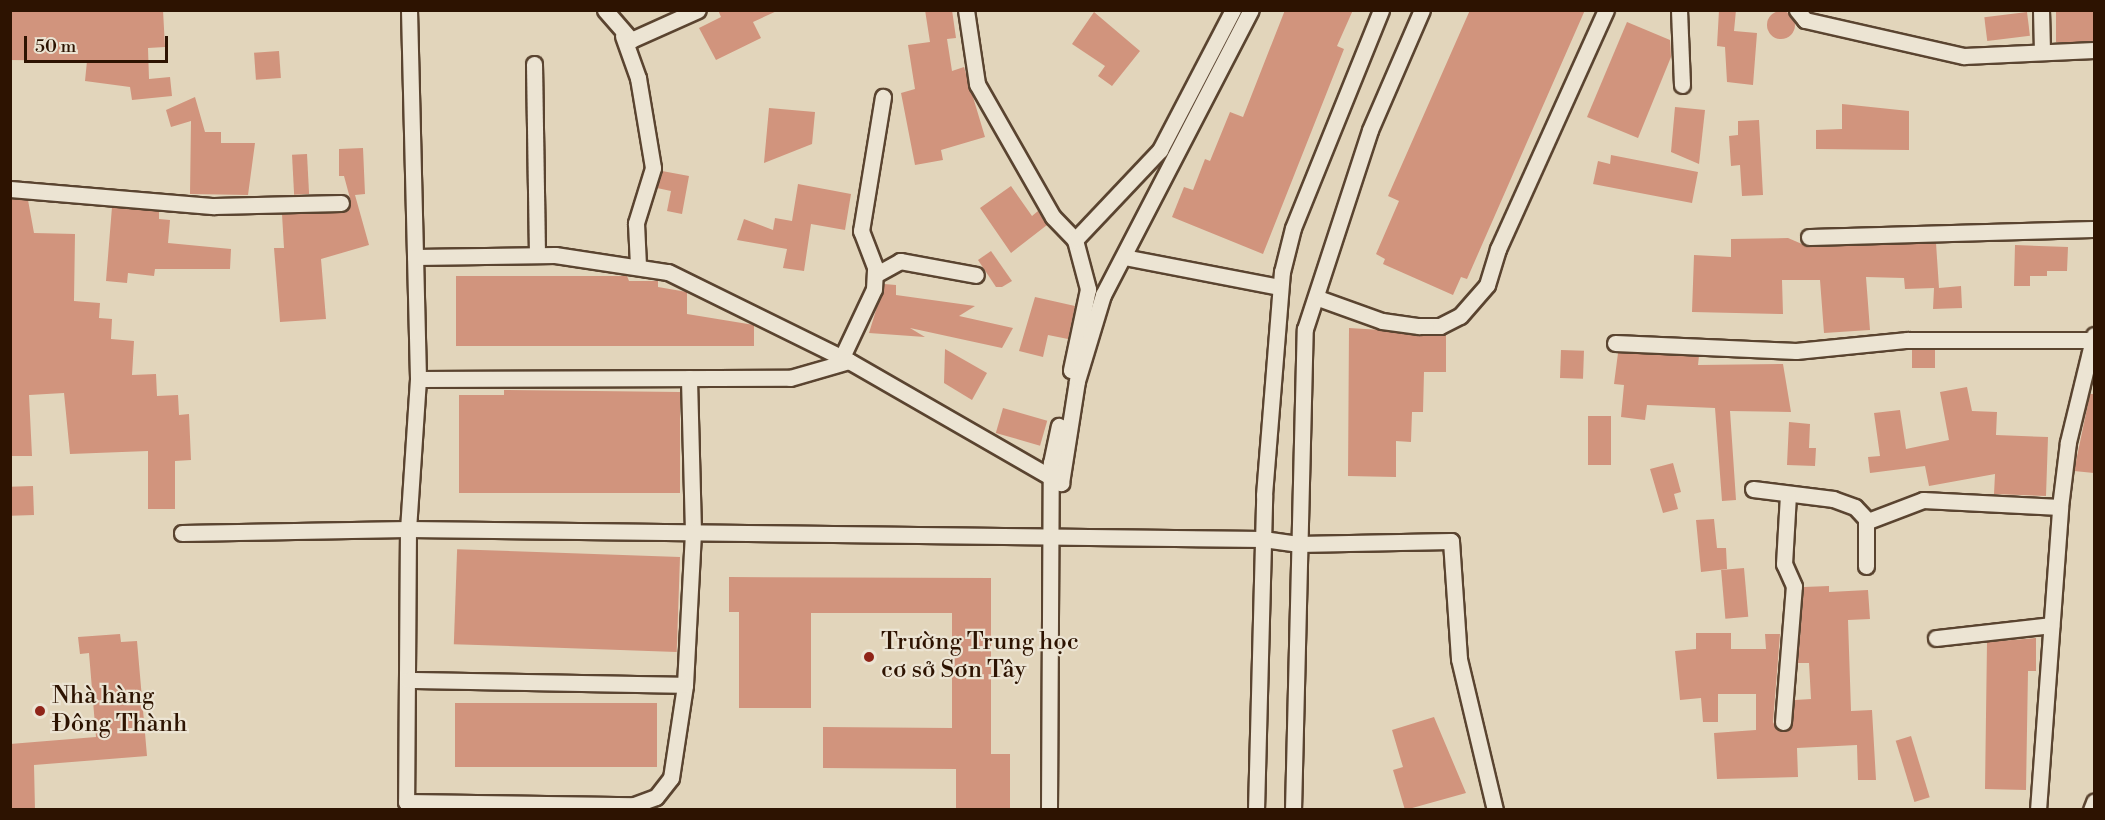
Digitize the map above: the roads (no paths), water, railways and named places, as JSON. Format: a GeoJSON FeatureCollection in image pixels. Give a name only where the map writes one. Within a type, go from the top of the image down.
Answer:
{"type":"FeatureCollection","features":[{"type":"Feature","properties":{"kind":"street"},"geometry":{"type":"LineString","coordinates":[[409,10],[418,379],[408,529],[405,802],[462,808],[634,805],[656,797],[671,778],[685,685],[693,532],[689,378]]}},
{"type":"Feature","properties":{"kind":"street"},"geometry":{"type":"LineString","coordinates":[[605,10],[623,36],[638,78],[652,168],[636,224],[638,265]]}},
{"type":"Feature","properties":{"kind":"street"},"geometry":{"type":"LineString","coordinates":[[623,36],[643,38],[698,10]]}},
{"type":"Feature","properties":{"kind":"street"},"geometry":{"type":"LineString","coordinates":[[966,10],[976,84],[1053,217],[1075,240],[1088,289],[1051,482],[1049,810]]}},
{"type":"Feature","properties":{"kind":"street"},"geometry":{"type":"LineString","coordinates":[[1075,240],[1160,150],[1233,10]]}},
{"type":"Feature","properties":{"kind":"street"},"geometry":{"type":"LineString","coordinates":[[415,257],[537,255],[638,265],[724,297],[845,359],[1051,482],[1061,483],[1077,381],[1103,295],[1251,10]]}},
{"type":"Feature","properties":{"kind":"street"},"geometry":{"type":"LineString","coordinates":[[1256,810],[1263,539],[1280,287],[1293,228],[1381,10]]}},
{"type":"Feature","properties":{"kind":"street"},"geometry":{"type":"LineString","coordinates":[[1293,810],[1305,329],[1317,298],[1322,270],[1370,130],[1422,10]]}},
{"type":"Feature","properties":{"kind":"street"},"geometry":{"type":"LineString","coordinates":[[1317,298],[1400,324],[1440,326],[1460,316],[1487,285],[1606,10]]}},
{"type":"Feature","properties":{"kind":"street"},"geometry":{"type":"LineString","coordinates":[[1679,10],[1682,85]]}},
{"type":"Feature","properties":{"kind":"street"},"geometry":{"type":"LineString","coordinates":[[1797,10],[1805,20],[1964,56],[2042,50],[2094,50]]}},
{"type":"Feature","properties":{"kind":"street"},"geometry":{"type":"LineString","coordinates":[[2042,10],[2042,50]]}},
{"type":"Feature","properties":{"kind":"street"},"geometry":{"type":"LineString","coordinates":[[534,64],[537,255]]}},
{"type":"Feature","properties":{"kind":"street"},"geometry":{"type":"LineString","coordinates":[[418,379],[790,378],[845,359],[874,289],[875,275],[861,231],[883,97]]}},
{"type":"Feature","properties":{"kind":"street"},"geometry":{"type":"LineString","coordinates":[[10,189],[214,206],[341,203]]}},
{"type":"Feature","properties":{"kind":"street"},"geometry":{"type":"LineString","coordinates":[[1809,237],[2094,229]]}},
{"type":"Feature","properties":{"kind":"street"},"geometry":{"type":"LineString","coordinates":[[1124,257],[1280,287]]}},
{"type":"Feature","properties":{"kind":"street"},"geometry":{"type":"LineString","coordinates":[[875,275],[900,261],[976,275]]}},
{"type":"Feature","properties":{"kind":"street"},"geometry":{"type":"LineString","coordinates":[[1615,344],[1796,351],[1907,340],[2093,338],[2068,442],[2060,507],[2038,810]]}},
{"type":"Feature","properties":{"kind":"street"},"geometry":{"type":"LineString","coordinates":[[1753,489],[1848,503],[1866,519],[1866,566]]}},
{"type":"Feature","properties":{"kind":"street"},"geometry":{"type":"LineString","coordinates":[[1782,722],[1794,586],[1784,564],[1788,494]]}},
{"type":"Feature","properties":{"kind":"street"},"geometry":{"type":"LineString","coordinates":[[1866,519],[1923,500],[2060,507]]}},
{"type":"Feature","properties":{"kind":"street"},"geometry":{"type":"LineString","coordinates":[[182,533],[408,529],[1263,539],[1298,544],[1451,540],[1459,659],[1495,810]]}},
{"type":"Feature","properties":{"kind":"street"},"geometry":{"type":"LineString","coordinates":[[1936,638],[2051,625]]}},
{"type":"Feature","properties":{"kind":"street"},"geometry":{"type":"LineString","coordinates":[[408,680],[685,685]]}},
{"type":"Feature","properties":{"kind":"street"},"geometry":{"type":"LineString","coordinates":[[2091,810],[2094,802]]}},
{"type":"Feature","properties":{"kind":"place","name":"Trường Trung học cơ sở Sơn Tây"},"geometry":{"type":"Point","coordinates":[869,657]}},
{"type":"Feature","properties":{"kind":"place","name":"Nhà hàng Đông Thành"},"geometry":{"type":"Point","coordinates":[40,711]}}]}
